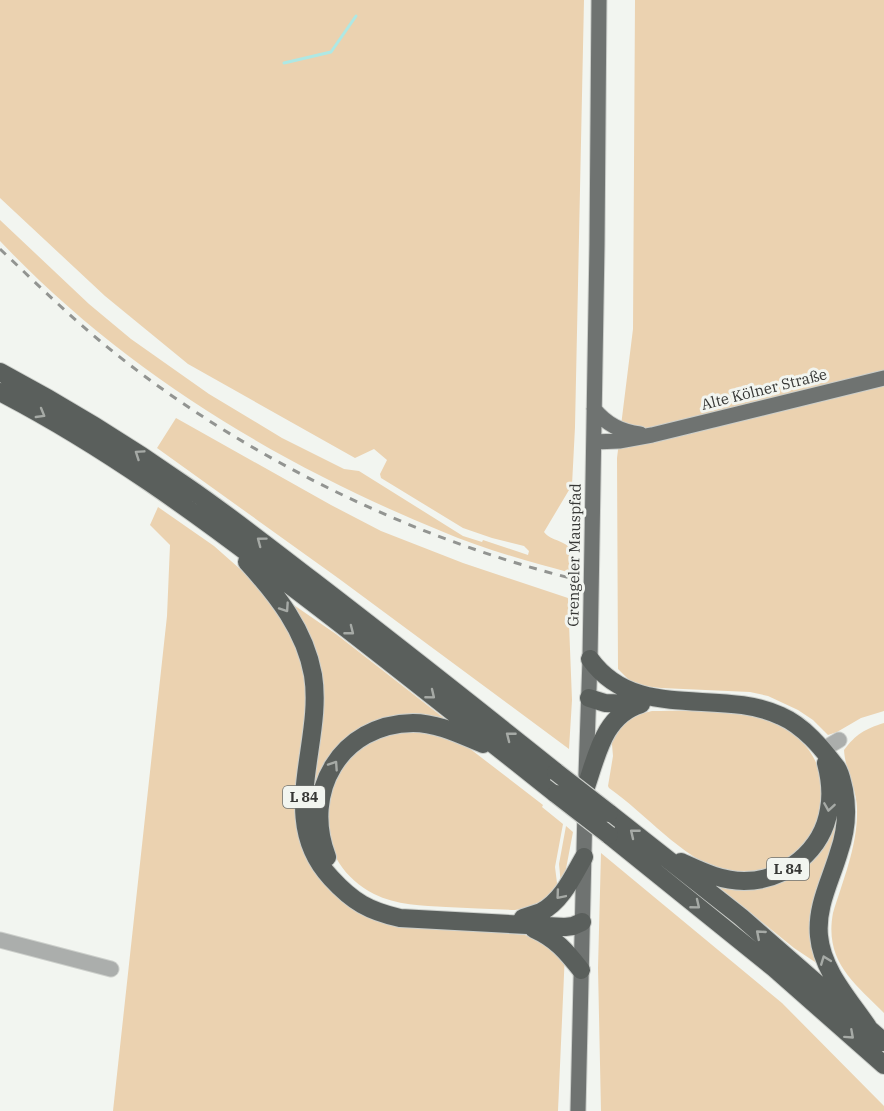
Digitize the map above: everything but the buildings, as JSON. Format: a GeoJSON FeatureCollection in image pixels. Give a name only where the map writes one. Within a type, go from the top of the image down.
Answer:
{"type":"FeatureCollection","features":[{"type":"Feature","properties":{"kind":"highway","name":"L 84"},"geometry":{"type":"LineString","coordinates":[[0,372],[123,443],[187,486],[332,595],[741,917],[884,1042]]}},
{"type":"Feature","properties":{"kind":"highway","name":"L 84"},"geometry":{"type":"LineString","coordinates":[[0,392],[111,456],[220,531],[609,835],[774,968],[884,1065]]}},
{"type":"Feature","properties":{"kind":"highway","name":"L 84"},"geometry":{"type":"LineString","coordinates":[[220,531],[286,609],[310,659],[315,706],[304,782],[304,817],[311,847],[327,874],[351,899],[383,914],[425,920],[525,921],[558,942],[581,970]]}},
{"type":"Feature","properties":{"kind":"highway","name":"L 84"},"geometry":{"type":"LineString","coordinates":[[590,659],[598,669],[640,699]]}},
{"type":"Feature","properties":{"kind":"highway","name":"L 84"},"geometry":{"type":"LineString","coordinates":[[589,698],[610,692],[640,699],[751,706],[781,716],[793,723],[822,750],[838,770],[846,799],[846,817],[842,845],[822,900],[819,936],[822,954],[829,970],[868,1027]]}},
{"type":"Feature","properties":{"kind":"highway"},"geometry":{"type":"LineString","coordinates":[[586,787],[602,742],[612,723],[640,699]]}},
{"type":"Feature","properties":{"kind":"highway","name":"L 84"},"geometry":{"type":"LineString","coordinates":[[504,753],[431,724],[392,725],[371,732],[345,751],[328,774],[320,798],[318,814],[325,852],[335,871],[354,891],[372,902],[390,908],[565,927],[582,922]]}},
{"type":"Feature","properties":{"kind":"highway","name":"L 84"},"geometry":{"type":"LineString","coordinates":[[659,853],[718,877],[736,880],[765,878],[784,872],[801,859],[815,843],[828,814],[830,785],[822,750]]}},
{"type":"Feature","properties":{"kind":"highway","name":"L 84"},"geometry":{"type":"LineString","coordinates":[[525,921],[550,906],[570,883],[584,856]]}},
{"type":"Feature","properties":{"kind":"main road","name":"Grengeler Mauspfad"},"geometry":{"type":"LineString","coordinates":[[578,1111],[590,659],[599,0]]}},
{"type":"Feature","properties":{"kind":"main road","name":"Alte Kölner Straße"},"geometry":{"type":"LineString","coordinates":[[594,442],[619,441],[652,435],[884,378]]}},
{"type":"Feature","properties":{"kind":"main road","name":"Alte Kölner Straße"},"geometry":{"type":"LineString","coordinates":[[594,409],[609,423],[622,430],[652,435]]}},
{"type":"Feature","properties":{"kind":"street"},"geometry":{"type":"LineString","coordinates":[[822,750],[839,740]]}},
{"type":"Feature","properties":{"kind":"street"},"geometry":{"type":"LineString","coordinates":[[0,940],[111,969]]}},
{"type":"Feature","properties":{"kind":"shaded area"},"geometry":{"type":"Polygon","coordinates":[[[0,0],[584,0],[572,485],[544,532],[570,548],[571,573],[489,549],[441,531],[320,476],[262,444],[150,372],[97,331],[47,288],[0,241],[0,220],[89,304],[131,339],[209,394],[282,438],[344,469],[359,471],[463,536],[528,555],[529,551],[524,546],[463,528],[381,478],[380,474],[387,460],[374,449],[355,458],[188,364],[105,296],[0,198],[0,0]]]}},
{"type":"Feature","properties":{"kind":"shaded area"},"geometry":{"type":"Polygon","coordinates":[[[635,0],[884,0],[884,711],[861,718],[828,735],[813,720],[798,710],[768,696],[750,692],[634,685],[618,669],[617,458],[633,329],[635,0]]]}},
{"type":"Feature","properties":{"kind":"shaded area"},"geometry":{"type":"Polygon","coordinates":[[[176,418],[381,531],[463,563],[568,598],[572,700],[569,749],[338,578],[157,448],[176,418]]]}},
{"type":"Feature","properties":{"kind":"shaded area"},"geometry":{"type":"Polygon","coordinates":[[[158,507],[214,546],[248,576],[269,599],[294,640],[305,674],[307,703],[296,790],[296,815],[312,865],[401,924],[525,935],[565,952],[558,1111],[113,1111],[167,616],[170,545],[150,525],[158,507]]]}},
{"type":"Feature","properties":{"kind":"shaded area"},"geometry":{"type":"Polygon","coordinates":[[[285,599],[336,634],[454,726],[358,735],[308,826],[318,727],[285,599]]]}},
{"type":"Feature","properties":{"kind":"shaded area"},"geometry":{"type":"Polygon","coordinates":[[[652,711],[716,711],[749,715],[779,723],[797,737],[812,754],[820,774],[822,795],[819,815],[811,834],[798,851],[780,864],[759,871],[732,873],[723,871],[708,865],[678,846],[609,788],[613,756],[611,733],[635,717],[652,711]]]}},
{"type":"Feature","properties":{"kind":"shaded area"},"geometry":{"type":"Polygon","coordinates":[[[884,723],[884,1013],[844,970],[837,958],[831,930],[833,913],[849,862],[857,822],[856,802],[844,750],[861,733],[884,723]]]}},
{"type":"Feature","properties":{"kind":"shaded area"},"geometry":{"type":"Polygon","coordinates":[[[406,731],[431,733],[469,748],[543,805],[542,807],[563,824],[555,867],[558,891],[538,903],[515,910],[428,906],[400,903],[382,898],[351,878],[342,868],[330,844],[327,817],[334,784],[347,761],[358,749],[377,739],[406,731]]]}},
{"type":"Feature","properties":{"kind":"shaded area"},"geometry":{"type":"Polygon","coordinates":[[[843,805],[818,964],[794,948],[710,880],[763,883],[829,823],[843,805]]]}},
{"type":"Feature","properties":{"kind":"shaded area"},"geometry":{"type":"Polygon","coordinates":[[[566,826],[573,832],[561,885],[559,864],[566,826]]]}},
{"type":"Feature","properties":{"kind":"shaded area"},"geometry":{"type":"Polygon","coordinates":[[[601,853],[782,1003],[884,1106],[884,1111],[601,1111],[598,968],[601,853]]]}},
{"type":"Feature","properties":{"kind":"waterway"},"geometry":{"type":"LineString","coordinates":[[284,63],[331,52],[356,16]]}},
{"type":"Feature","properties":{"kind":"railway"},"geometry":{"type":"LineString","coordinates":[[0,249],[87,330],[151,381],[206,419],[263,453],[383,514],[445,539],[570,578]]}}]}
